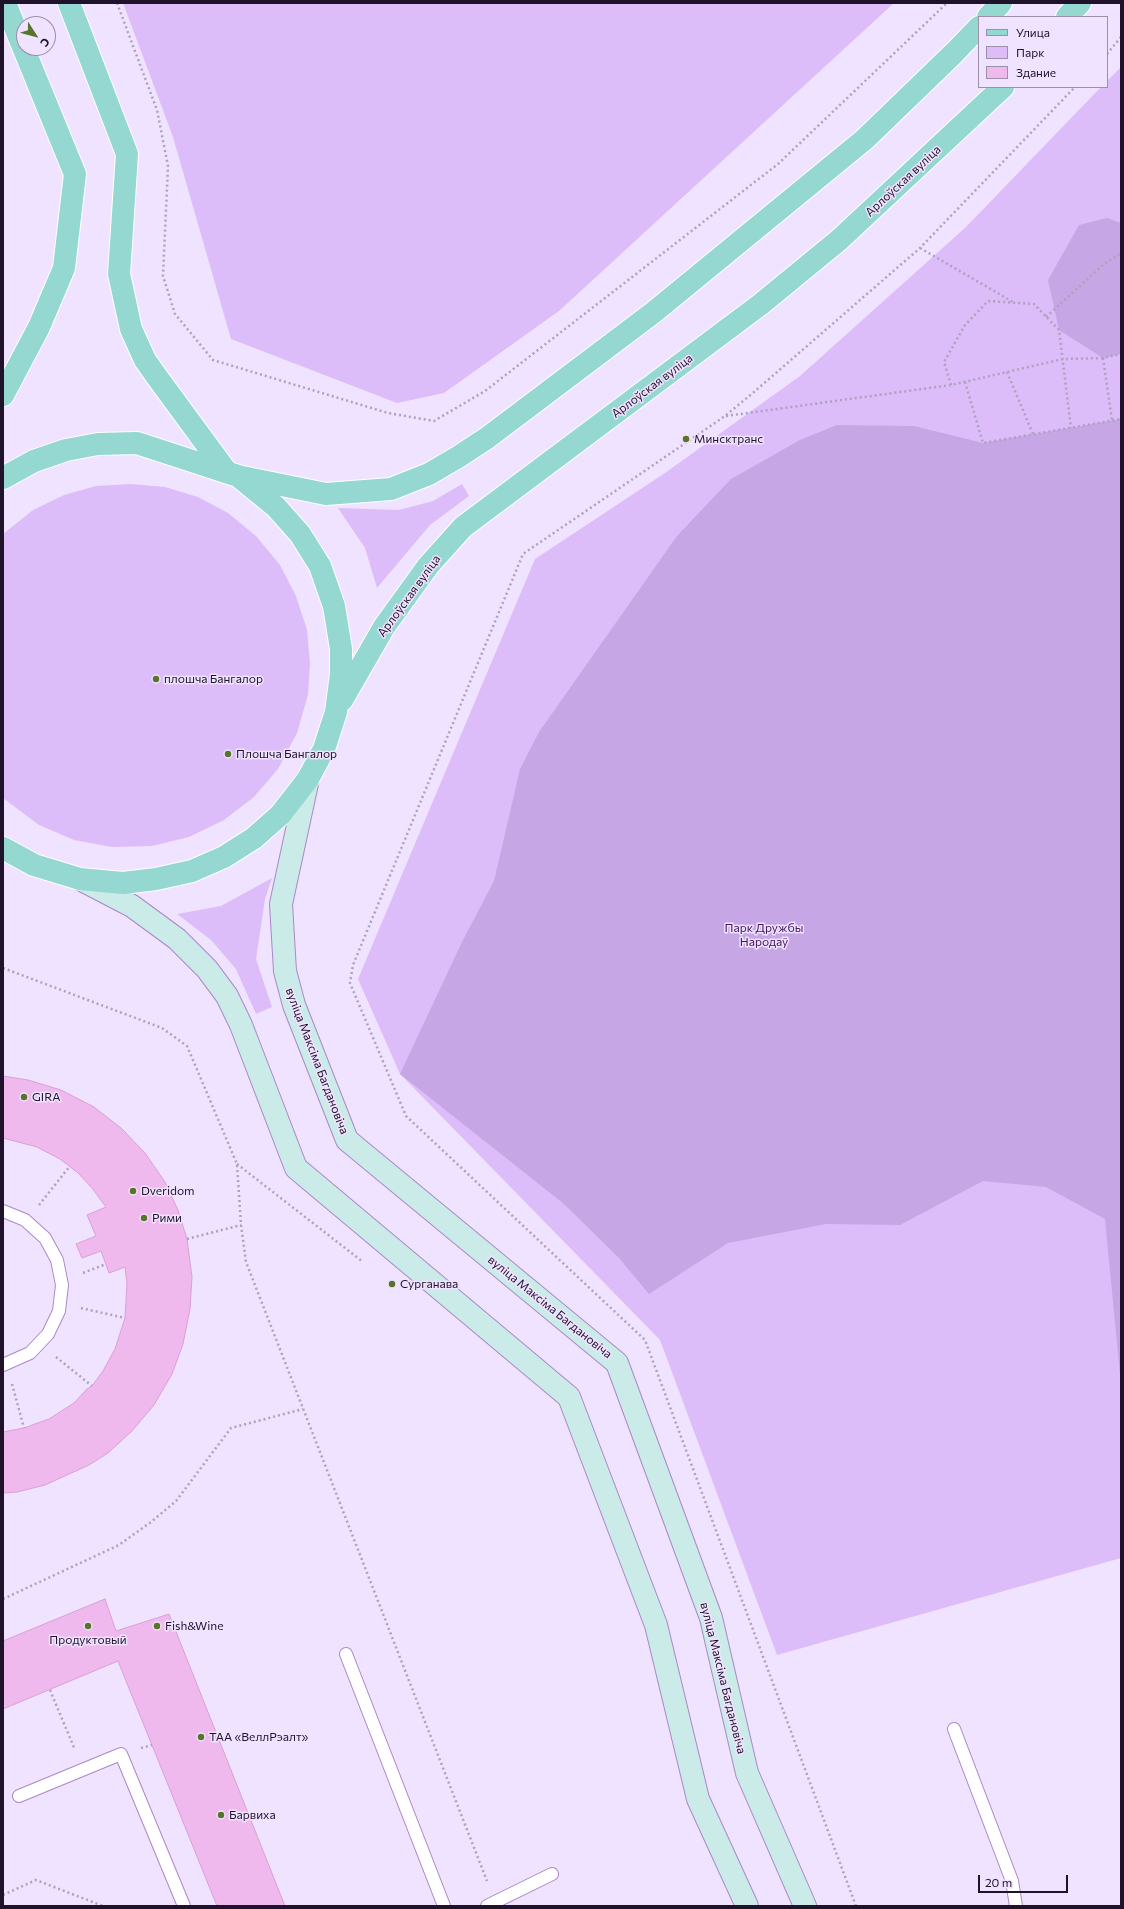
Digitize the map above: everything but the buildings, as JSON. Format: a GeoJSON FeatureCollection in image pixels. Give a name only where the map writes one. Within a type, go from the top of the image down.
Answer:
{"type":"FeatureCollection","features":[{"type":"Feature","properties":{"kind":"main road"},"geometry":{"type":"LineString","coordinates":[[3,395],[39,327],[64,268],[75,174],[5,3]]}},
{"type":"Feature","properties":{"kind":"main road"},"geometry":{"type":"LineString","coordinates":[[3,848],[34,865],[80,879],[123,884],[192,871],[224,857],[254,838],[280,814],[308,779],[324,749],[336,712],[341,674],[341,649],[334,606],[320,566],[300,534],[276,507],[232,474],[183,416],[145,360],[131,329],[119,274],[127,154],[69,3]]}},
{"type":"Feature","properties":{"kind":"main road"},"geometry":{"type":"LineString","coordinates":[[989,16],[1001,3]]}},
{"type":"Feature","properties":{"kind":"main road"},"geometry":{"type":"LineString","coordinates":[[1068,16],[1080,3]]}},
{"type":"Feature","properties":{"kind":"main road"},"geometry":{"type":"LineString","coordinates":[[3,478],[34,461],[60,452],[98,444],[137,443],[232,474],[326,494],[391,489],[429,474],[487,438],[654,312],[859,144],[978,28]]}},
{"type":"Feature","properties":{"kind":"main road","name":"Арлоўская вуліца"},"geometry":{"type":"LineString","coordinates":[[336,712],[384,627],[428,566],[463,527],[762,304],[839,240],[1002,88]]}},
{"type":"Feature","properties":{"kind":"main road","name":"вуліца Максіма Багдановіча"},"geometry":{"type":"LineString","coordinates":[[308,779],[281,904],[285,971],[294,1005],[347,1140],[617,1363],[711,1618],[746,1773],[805,1906]]}},
{"type":"Feature","properties":{"kind":"main road"},"geometry":{"type":"LineString","coordinates":[[80,879],[132,906],[177,940],[207,969],[227,996],[241,1025],[296,1168],[569,1397],[656,1625],[698,1799],[747,1906]]}},
{"type":"Feature","properties":{"kind":"lane"},"geometry":{"type":"LineString","coordinates":[[3,1211],[25,1220],[44,1238],[57,1260],[62,1285],[59,1311],[48,1334],[30,1353],[5,1365]]}},
{"type":"Feature","properties":{"kind":"lane"},"geometry":{"type":"LineString","coordinates":[[346,1654],[444,1906]]}},
{"type":"Feature","properties":{"kind":"lane"},"geometry":{"type":"LineString","coordinates":[[954,1729],[1012,1881],[1016,1906]]}},
{"type":"Feature","properties":{"kind":"lane"},"geometry":{"type":"LineString","coordinates":[[19,1796],[121,1754],[184,1906]]}},
{"type":"Feature","properties":{"kind":"lane"},"geometry":{"type":"LineString","coordinates":[[491,1904],[552,1874]]}},
{"type":"Feature","properties":{"kind":"path"},"geometry":{"type":"LineString","coordinates":[[117,3],[157,110],[168,166],[163,276],[175,314],[213,360],[388,413],[434,421],[485,391],[778,164],[948,3]]}},
{"type":"Feature","properties":{"kind":"path"},"geometry":{"type":"LineString","coordinates":[[1108,53],[1121,37]]}},
{"type":"Feature","properties":{"kind":"path"},"geometry":{"type":"LineString","coordinates":[[388,1071],[350,983],[353,965],[523,554],[725,416],[920,248],[1074,88]]}},
{"type":"Feature","properties":{"kind":"path"},"geometry":{"type":"LineString","coordinates":[[920,248],[1014,303]]}},
{"type":"Feature","properties":{"kind":"path"},"geometry":{"type":"LineString","coordinates":[[1046,317],[1104,264],[1121,253]]}},
{"type":"Feature","properties":{"kind":"path"},"geometry":{"type":"LineString","coordinates":[[951,384],[944,362],[965,325],[988,301],[1034,304],[1059,330],[1071,428]]}},
{"type":"Feature","properties":{"kind":"path"},"geometry":{"type":"LineString","coordinates":[[725,416],[965,382],[1063,359],[1103,358],[1121,354]]}},
{"type":"Feature","properties":{"kind":"path"},"geometry":{"type":"LineString","coordinates":[[1103,358],[1112,420]]}},
{"type":"Feature","properties":{"kind":"path"},"geometry":{"type":"LineString","coordinates":[[1007,372],[1033,434]]}},
{"type":"Feature","properties":{"kind":"path"},"geometry":{"type":"LineString","coordinates":[[965,382],[983,443],[1121,419]]}},
{"type":"Feature","properties":{"kind":"path"},"geometry":{"type":"LineString","coordinates":[[3,968],[162,1028],[187,1046],[237,1164],[241,1225],[246,1262],[491,1904]]}},
{"type":"Feature","properties":{"kind":"path"},"geometry":{"type":"LineString","coordinates":[[237,1164],[367,1265]]}},
{"type":"Feature","properties":{"kind":"path"},"geometry":{"type":"LineString","coordinates":[[25,1220],[70,1166]]}},
{"type":"Feature","properties":{"kind":"path"},"geometry":{"type":"LineString","coordinates":[[187,1240],[241,1225]]}},
{"type":"Feature","properties":{"kind":"path"},"geometry":{"type":"LineString","coordinates":[[60,1303],[125,1318]]}},
{"type":"Feature","properties":{"kind":"path"},"geometry":{"type":"LineString","coordinates":[[39,1343],[92,1386]]}},
{"type":"Feature","properties":{"kind":"path"},"geometry":{"type":"LineString","coordinates":[[5,1365],[24,1428]]}},
{"type":"Feature","properties":{"kind":"path"},"geometry":{"type":"LineString","coordinates":[[3,1599],[119,1545],[151,1522],[176,1501],[231,1428],[303,1409]]}},
{"type":"Feature","properties":{"kind":"path"},"geometry":{"type":"LineString","coordinates":[[50,1690],[83,1770]]}},
{"type":"Feature","properties":{"kind":"path"},"geometry":{"type":"LineString","coordinates":[[3,1895],[36,1880],[103,1906]]}},
{"type":"Feature","properties":{"kind":"green space"},"geometry":{"type":"Polygon","coordinates":[[[123,3],[894,3],[559,311],[444,393],[397,403],[231,339],[173,137],[123,3]]]}},
{"type":"Feature","properties":{"kind":"green space","name":"Парк Дружбы Народаў"},"geometry":{"type":"Polygon","coordinates":[[[1121,67],[1121,1558],[777,1655],[660,1340],[400,1074],[358,979],[535,559],[665,473],[800,376],[966,227],[1100,88],[1108,88],[1108,80],[1121,67]]]}},
{"type":"Feature","properties":{"kind":"green space"},"geometry":{"type":"Polygon","coordinates":[[[1107,218],[1121,223],[1121,354],[1103,358],[1059,330],[1048,280],[1079,225],[1107,218]]]}},
{"type":"Feature","properties":{"kind":"green space","name":"Парк Дружбы Народаў"},"geometry":{"type":"Polygon","coordinates":[[[1121,419],[1121,1385],[1105,1219],[1046,1187],[983,1181],[900,1225],[826,1224],[728,1243],[649,1294],[619,1258],[564,1204],[400,1074],[462,942],[494,881],[520,769],[539,732],[677,536],[731,479],[800,440],[837,425],[914,426],[983,443],[1121,419]]]}},
{"type":"Feature","properties":{"kind":"green space","name":"плошча Бангалор"},"geometry":{"type":"Polygon","coordinates":[[[131,484],[165,487],[198,497],[228,513],[256,536],[280,565],[296,596],[307,630],[310,663],[308,695],[297,733],[278,769],[254,797],[224,820],[189,837],[152,846],[112,847],[74,840],[39,825],[3,798],[3,534],[33,510],[64,495],[96,486],[131,484]]]}},
{"type":"Feature","properties":{"kind":"green space"},"geometry":{"type":"Polygon","coordinates":[[[462,484],[469,496],[430,525],[377,588],[365,548],[338,508],[399,510],[433,501],[462,484]]]}},
{"type":"Feature","properties":{"kind":"green space"},"geometry":{"type":"Polygon","coordinates":[[[272,878],[265,899],[256,959],[272,1007],[256,1014],[236,969],[211,940],[177,914],[221,906],[272,878]]]}},
{"type":"Feature","properties":{"kind":"place","name":"Минсктранс"},"geometry":{"type":"Point","coordinates":[686,439]}},
{"type":"Feature","properties":{"kind":"place","name":"плошча Бангалор"},"geometry":{"type":"Point","coordinates":[156,679]}},
{"type":"Feature","properties":{"kind":"place","name":"Плошча Бангалор"},"geometry":{"type":"Point","coordinates":[228,754]}},
{"type":"Feature","properties":{"kind":"place","name":"GIRA"},"geometry":{"type":"Point","coordinates":[24,1097]}},
{"type":"Feature","properties":{"kind":"place","name":"Dveridom"},"geometry":{"type":"Point","coordinates":[133,1191]}},
{"type":"Feature","properties":{"kind":"place","name":"Рими"},"geometry":{"type":"Point","coordinates":[144,1218]}},
{"type":"Feature","properties":{"kind":"place","name":"Сурганава"},"geometry":{"type":"Point","coordinates":[392,1284]}},
{"type":"Feature","properties":{"kind":"place","name":"Продуктовый"},"geometry":{"type":"Point","coordinates":[88,1626]}},
{"type":"Feature","properties":{"kind":"place","name":"Fish&Wine"},"geometry":{"type":"Point","coordinates":[157,1626]}},
{"type":"Feature","properties":{"kind":"place","name":"ТАА «ВеллРэалт»"},"geometry":{"type":"Point","coordinates":[201,1737]}},
{"type":"Feature","properties":{"kind":"place","name":"Барвиха"},"geometry":{"type":"Point","coordinates":[221,1815]}}]}
